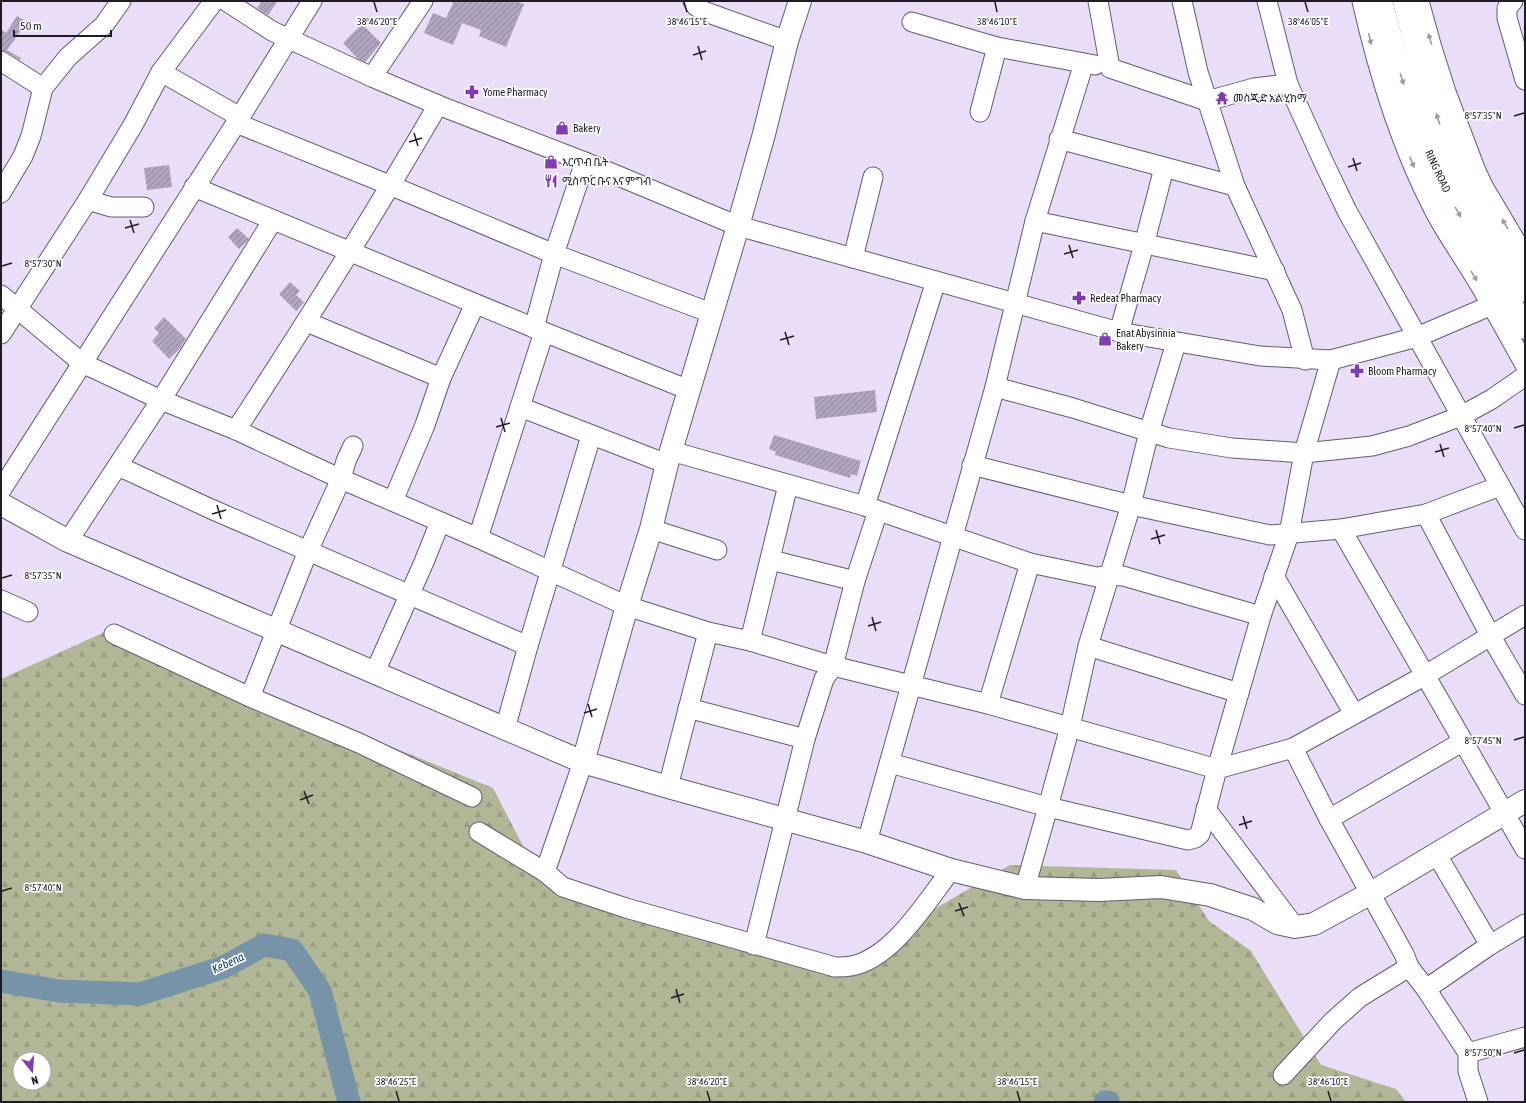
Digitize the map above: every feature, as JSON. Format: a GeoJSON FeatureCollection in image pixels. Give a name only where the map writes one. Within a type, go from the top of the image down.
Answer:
{"type":"FeatureCollection","features":[{"type":"Feature","properties":{"kind":"main road"},"geometry":{"type":"LineString","coordinates":[[583,762],[627,606],[651,529],[669,458],[738,226],[764,134],[787,41],[800,1]]}},
{"type":"Feature","properties":{"kind":"main road","name":"RING ROAD"},"geometry":{"type":"LineString","coordinates":[[1381,1],[1401,76],[1417,125],[1433,163],[1452,202],[1525,328]]}},
{"type":"Feature","properties":{"kind":"main road","name":"RING ROAD"},"geometry":{"type":"LineString","coordinates":[[1404,1],[1422,70],[1440,127],[1471,194],[1525,291]]}},
{"type":"Feature","properties":{"kind":"main road"},"geometry":{"type":"LineString","coordinates":[[1,504],[68,541],[583,762],[867,842],[951,870],[1025,888],[1099,890],[1161,887],[1210,895],[1253,910],[1277,923],[1295,927],[1314,924],[1372,893],[1525,801]]}},
{"type":"Feature","properties":{"kind":"street"},"geometry":{"type":"LineString","coordinates":[[1,193],[23,156],[31,136],[42,88],[68,57],[104,25],[121,1]]}},
{"type":"Feature","properties":{"kind":"street"},"geometry":{"type":"LineString","coordinates":[[1,334],[88,200],[133,125],[161,72],[214,1]]}},
{"type":"Feature","properties":{"kind":"street"},"geometry":{"type":"LineString","coordinates":[[226,1],[288,40],[372,77],[438,105],[586,162],[738,226],[1016,302],[1119,332],[1176,343],[1260,356],[1305,360],[1331,360],[1417,337],[1492,305]]}},
{"type":"Feature","properties":{"kind":"street"},"geometry":{"type":"LineString","coordinates":[[1,490],[238,120],[312,1]]}},
{"type":"Feature","properties":{"kind":"street"},"geometry":{"type":"LineString","coordinates":[[372,77],[423,1]]}},
{"type":"Feature","properties":{"kind":"street"},"geometry":{"type":"LineString","coordinates":[[693,1],[696,6],[703,11],[787,41]]}},
{"type":"Feature","properties":{"kind":"street"},"geometry":{"type":"LineString","coordinates":[[1098,1],[1110,68]]}},
{"type":"Feature","properties":{"kind":"street"},"geometry":{"type":"LineString","coordinates":[[1182,1],[1198,72],[1235,186],[1292,310],[1305,360]]}},
{"type":"Feature","properties":{"kind":"street"},"geometry":{"type":"LineString","coordinates":[[1267,1],[1288,84],[1324,164],[1417,337],[1525,530]]}},
{"type":"Feature","properties":{"kind":"street"},"geometry":{"type":"LineString","coordinates":[[1362,1],[1372,46],[1394,119],[1416,174],[1433,209],[1492,305],[1525,365]]}},
{"type":"Feature","properties":{"kind":"street"},"geometry":{"type":"LineString","coordinates":[[1419,1],[1446,92],[1476,171],[1483,186],[1525,257]]}},
{"type":"Feature","properties":{"kind":"street"},"geometry":{"type":"LineString","coordinates":[[1514,1],[1507,8],[1506,18],[1525,80]]}},
{"type":"Feature","properties":{"kind":"street"},"geometry":{"type":"LineString","coordinates":[[912,22],[997,47],[1110,68],[1207,101],[1254,88],[1288,84]]}},
{"type":"Feature","properties":{"kind":"street"},"geometry":{"type":"LineString","coordinates":[[980,112],[997,47]]}},
{"type":"Feature","properties":{"kind":"street"},"geometry":{"type":"LineString","coordinates":[[1,61],[42,88]]}},
{"type":"Feature","properties":{"kind":"street"},"geometry":{"type":"LineString","coordinates":[[867,842],[995,387],[1035,221],[1059,139],[1084,63]]}},
{"type":"Feature","properties":{"kind":"street"},"geometry":{"type":"LineString","coordinates":[[161,72],[238,120],[554,254],[711,313]]}},
{"type":"Feature","properties":{"kind":"street"},"geometry":{"type":"LineString","coordinates":[[236,430],[351,252],[392,186],[438,105]]}},
{"type":"Feature","properties":{"kind":"street"},"geometry":{"type":"LineString","coordinates":[[1059,139],[1235,186]]}},
{"type":"Feature","properties":{"kind":"street"},"geometry":{"type":"LineString","coordinates":[[478,538],[520,407],[539,330],[554,254],[586,162]]}},
{"type":"Feature","properties":{"kind":"street"},"geometry":{"type":"LineString","coordinates":[[1119,332],[1164,168]]}},
{"type":"Feature","properties":{"kind":"street"},"geometry":{"type":"LineString","coordinates":[[853,258],[873,177]]}},
{"type":"Feature","properties":{"kind":"street"},"geometry":{"type":"LineString","coordinates":[[194,187],[539,330],[689,390]]}},
{"type":"Feature","properties":{"kind":"street"},"geometry":{"type":"LineString","coordinates":[[88,200],[111,207],[144,207]]}},
{"type":"Feature","properties":{"kind":"street"},"geometry":{"type":"LineString","coordinates":[[68,541],[161,400],[273,220]]}},
{"type":"Feature","properties":{"kind":"street"},"geometry":{"type":"LineString","coordinates":[[1035,221],[1274,271]]}},
{"type":"Feature","properties":{"kind":"street"},"geometry":{"type":"LineString","coordinates":[[754,945],[805,740],[824,679],[833,666],[856,581],[872,509],[936,281]]}},
{"type":"Feature","properties":{"kind":"street"},"geometry":{"type":"LineString","coordinates":[[1,295],[82,363],[161,400],[236,430],[341,479],[478,538],[627,606],[708,632],[750,641],[833,666],[988,704],[1217,769],[1293,748],[1424,676],[1525,615]]}},
{"type":"Feature","properties":{"kind":"street"},"geometry":{"type":"LineString","coordinates":[[394,501],[425,426],[441,378],[476,304]]}},
{"type":"Feature","properties":{"kind":"street"},"geometry":{"type":"LineString","coordinates":[[307,322],[441,378]]}},
{"type":"Feature","properties":{"kind":"street"},"geometry":{"type":"LineString","coordinates":[[1025,888],[1070,727],[1088,646],[1131,505],[1149,432],[1176,343]]}},
{"type":"Feature","properties":{"kind":"street"},"geometry":{"type":"LineString","coordinates":[[890,762],[1048,807],[1188,840],[1195,838],[1200,834],[1261,616],[1289,534],[1304,453],[1331,360]]}},
{"type":"Feature","properties":{"kind":"street"},"geometry":{"type":"LineString","coordinates":[[995,387],[1073,408],[1169,438],[1232,448],[1304,453],[1372,446],[1409,436],[1461,416],[1492,399],[1525,376]]}},
{"type":"Feature","properties":{"kind":"street"},"geometry":{"type":"LineString","coordinates":[[520,407],[591,436],[669,458],[788,485],[872,509],[1030,563],[1097,577],[1109,575],[1123,576],[1261,616]]}},
{"type":"Feature","properties":{"kind":"street"},"geometry":{"type":"LineString","coordinates":[[505,729],[528,646],[591,436]]}},
{"type":"Feature","properties":{"kind":"street"},"geometry":{"type":"LineString","coordinates":[[250,697],[278,630],[308,551],[341,479],[346,461],[353,446]]}},
{"type":"Feature","properties":{"kind":"street"},"geometry":{"type":"LineString","coordinates":[[118,466],[211,509],[528,646]]}},
{"type":"Feature","properties":{"kind":"street"},"geometry":{"type":"LineString","coordinates":[[972,466],[1131,505],[1270,535],[1340,529],[1426,514],[1500,486]]}},
{"type":"Feature","properties":{"kind":"street"},"geometry":{"type":"LineString","coordinates":[[750,641],[771,560],[788,485]]}},
{"type":"Feature","properties":{"kind":"street"},"geometry":{"type":"LineString","coordinates":[[1426,514],[1490,635],[1525,695]]}},
{"type":"Feature","properties":{"kind":"street"},"geometry":{"type":"LineString","coordinates":[[375,672],[424,562],[429,546],[440,522]]}},
{"type":"Feature","properties":{"kind":"street"},"geometry":{"type":"LineString","coordinates":[[651,529],[717,550]]}},
{"type":"Feature","properties":{"kind":"street"},"geometry":{"type":"LineString","coordinates":[[1340,529],[1525,849]]}},
{"type":"Feature","properties":{"kind":"street"},"geometry":{"type":"LineString","coordinates":[[771,560],[856,581]]}},
{"type":"Feature","properties":{"kind":"street"},"geometry":{"type":"LineString","coordinates":[[988,704],[1030,563]]}},
{"type":"Feature","properties":{"kind":"street"},"geometry":{"type":"LineString","coordinates":[[1274,576],[1354,714]]}},
{"type":"Feature","properties":{"kind":"street"},"geometry":{"type":"LineString","coordinates":[[1,600],[28,612]]}},
{"type":"Feature","properties":{"kind":"street"},"geometry":{"type":"LineString","coordinates":[[668,787],[708,632]]}},
{"type":"Feature","properties":{"kind":"street"},"geometry":{"type":"LineString","coordinates":[[114,634],[250,697],[360,743],[472,797]]}},
{"type":"Feature","properties":{"kind":"street"},"geometry":{"type":"LineString","coordinates":[[1088,646],[1239,693]]}},
{"type":"Feature","properties":{"kind":"street"},"geometry":{"type":"LineString","coordinates":[[688,708],[805,740]]}},
{"type":"Feature","properties":{"kind":"street"},"geometry":{"type":"LineString","coordinates":[[1329,819],[1462,742]]}},
{"type":"Feature","properties":{"kind":"street"},"geometry":{"type":"LineString","coordinates":[[1293,748],[1329,819],[1372,893],[1404,954],[1409,967],[1426,989],[1468,1053],[1468,1070],[1478,1102]]}},
{"type":"Feature","properties":{"kind":"street"},"geometry":{"type":"LineString","coordinates":[[545,872],[583,762]]}},
{"type":"Feature","properties":{"kind":"street"},"geometry":{"type":"LineString","coordinates":[[1206,809],[1295,927]]}},
{"type":"Feature","properties":{"kind":"street"},"geometry":{"type":"LineString","coordinates":[[479,832],[545,872],[563,887],[626,908],[835,967],[852,966],[870,959],[901,935],[951,870]]}},
{"type":"Feature","properties":{"kind":"street"},"geometry":{"type":"LineString","coordinates":[[1437,855],[1490,945]]}},
{"type":"Feature","properties":{"kind":"street"},"geometry":{"type":"LineString","coordinates":[[1426,989],[1490,945],[1525,924]]}},
{"type":"Feature","properties":{"kind":"street"},"geometry":{"type":"LineString","coordinates":[[1283,1075],[1333,1021],[1360,997],[1409,967]]}},
{"type":"Feature","properties":{"kind":"street"},"geometry":{"type":"LineString","coordinates":[[1468,1053],[1525,1037]]}},
{"type":"Feature","properties":{"kind":"green space"},"geometry":{"type":"Polygon","coordinates":[[[107,631],[493,788],[540,879],[838,965],[1010,865],[1176,870],[1209,921],[1251,951],[1321,1065],[1396,1089],[1406,1102],[1,1102],[1,679],[107,631]]]}},
{"type":"Feature","properties":{"kind":"building"},"geometry":{"type":"Polygon","coordinates":[[[262,1],[278,1],[268,15],[257,8],[262,1]]]}},
{"type":"Feature","properties":{"kind":"building"},"geometry":{"type":"Polygon","coordinates":[[[454,1],[515,1],[524,4],[506,47],[479,36],[481,30],[462,23],[453,45],[424,33],[433,13],[446,18],[454,1]]]}},
{"type":"Feature","properties":{"kind":"building"},"geometry":{"type":"Polygon","coordinates":[[[17,16],[27,22],[7,50],[21,58],[20,60],[1,50],[1,29],[6,33],[17,16]]]}},
{"type":"Feature","properties":{"kind":"building"},"geometry":{"type":"Polygon","coordinates":[[[362,24],[381,43],[365,62],[358,59],[343,43],[362,24]]]}},
{"type":"Feature","properties":{"kind":"building"},"geometry":{"type":"Polygon","coordinates":[[[169,165],[172,187],[147,190],[144,168],[169,165]]]}},
{"type":"Feature","properties":{"kind":"building"},"geometry":{"type":"Polygon","coordinates":[[[237,228],[249,239],[239,249],[228,237],[237,228]]]}},
{"type":"Feature","properties":{"kind":"building"},"geometry":{"type":"Polygon","coordinates":[[[290,282],[300,291],[296,295],[304,302],[296,311],[279,294],[290,282]]]}},
{"type":"Feature","properties":{"kind":"building"},"geometry":{"type":"Polygon","coordinates":[[[164,317],[186,339],[181,347],[169,359],[152,341],[159,333],[154,328],[164,317]]]}},
{"type":"Feature","properties":{"kind":"building"},"geometry":{"type":"Polygon","coordinates":[[[875,390],[877,412],[816,419],[814,397],[875,390]]]}},
{"type":"Feature","properties":{"kind":"building"},"geometry":{"type":"Polygon","coordinates":[[[774,435],[861,461],[857,476],[851,474],[850,478],[775,455],[776,452],[769,449],[774,435]]]}},
{"type":"Feature","properties":{"kind":"waterway","name":"Kebena"},"geometry":{"type":"LineString","coordinates":[[1,981],[59,991],[140,994],[224,967],[264,945],[292,950],[320,991],[349,1102]]}},
{"type":"Feature","properties":{"kind":"place","name":"Yome Pharmacy"},"geometry":{"type":"Point","coordinates":[472,92]}},
{"type":"Feature","properties":{"kind":"place","name":"መስጂድ አል ሂክማ"},"geometry":{"type":"Point","coordinates":[1222,98]}},
{"type":"Feature","properties":{"kind":"place","name":"Bakery"},"geometry":{"type":"Point","coordinates":[562,128]}},
{"type":"Feature","properties":{"kind":"place","name":"እርጥብ ቤት"},"geometry":{"type":"Point","coordinates":[551,162]}},
{"type":"Feature","properties":{"kind":"place","name":"ሚስጥር ቡና እና ምግብ"},"geometry":{"type":"Point","coordinates":[551,181]}},
{"type":"Feature","properties":{"kind":"place","name":"Redeat Pharmacy"},"geometry":{"type":"Point","coordinates":[1079,298]}},
{"type":"Feature","properties":{"kind":"place","name":"Enat Abysinnia Bakery"},"geometry":{"type":"Point","coordinates":[1105,339]}},
{"type":"Feature","properties":{"kind":"place","name":"Bloom Pharmacy"},"geometry":{"type":"Point","coordinates":[1357,371]}}]}
